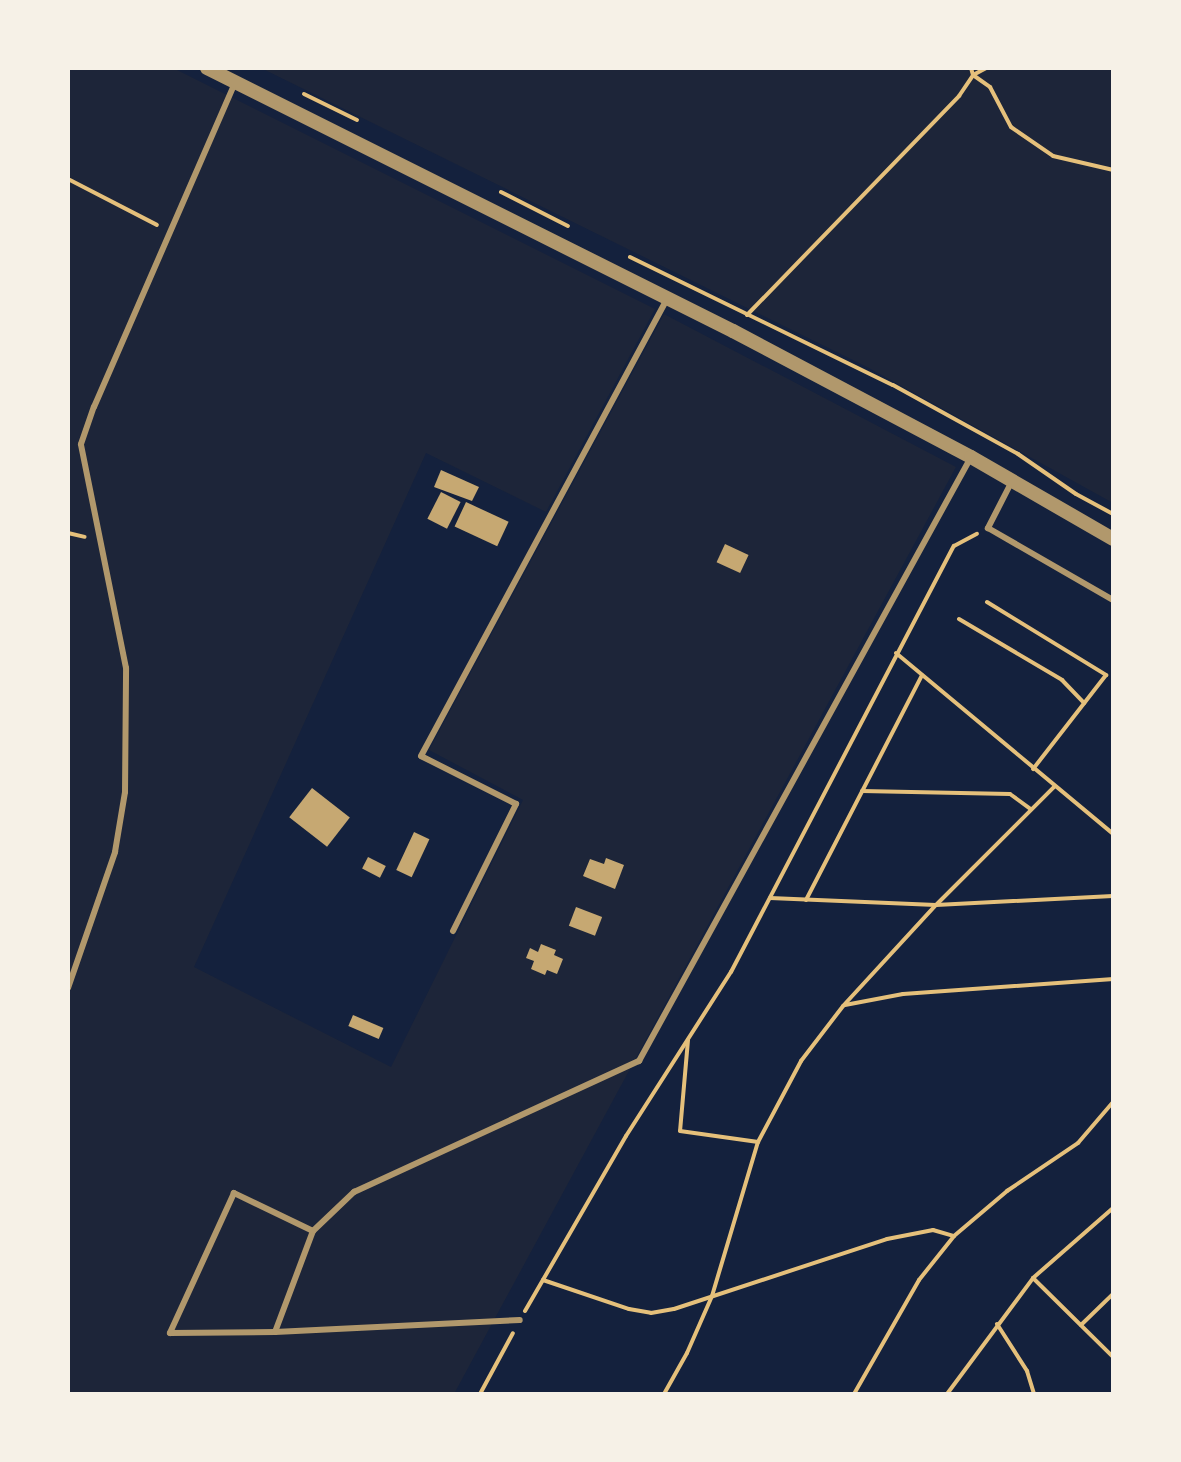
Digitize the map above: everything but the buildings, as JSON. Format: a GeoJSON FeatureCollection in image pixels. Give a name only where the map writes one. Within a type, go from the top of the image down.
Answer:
{"type":"FeatureCollection","features":[{"type":"Feature","properties":{"kind":"street"},"geometry":{"type":"LineString","coordinates":[[207,68],[733,331],[971,457],[1113,539]]}},
{"type":"Feature","properties":{"kind":"lane"},"geometry":{"type":"LineString","coordinates":[[68,988],[115,852],[125,792],[126,668],[81,444],[94,407],[235,82]]}},
{"type":"Feature","properties":{"kind":"lane"},"geometry":{"type":"LineString","coordinates":[[453,931],[516,804],[421,756],[667,299]]}},
{"type":"Feature","properties":{"kind":"lane"},"geometry":{"type":"LineString","coordinates":[[275,1332],[313,1231],[354,1192],[639,1061],[971,457]]}},
{"type":"Feature","properties":{"kind":"lane"},"geometry":{"type":"LineString","coordinates":[[1013,480],[988,528],[1113,600]]}},
{"type":"Feature","properties":{"kind":"lane"},"geometry":{"type":"LineString","coordinates":[[313,1231],[234,1193],[170,1333],[275,1332],[520,1320]]}},
{"type":"Feature","properties":{"kind":"path"},"geometry":{"type":"LineString","coordinates":[[971,68],[973,75],[990,87],[1011,127],[1053,156],[1113,170]]}},
{"type":"Feature","properties":{"kind":"path"},"geometry":{"type":"LineString","coordinates":[[733,331],[959,96],[973,75],[986,68]]}},
{"type":"Feature","properties":{"kind":"path"},"geometry":{"type":"LineString","coordinates":[[68,179],[170,232]]}},
{"type":"Feature","properties":{"kind":"path"},"geometry":{"type":"LineString","coordinates":[[1076,494],[1113,514]]}},
{"type":"Feature","properties":{"kind":"path"},"geometry":{"type":"LineString","coordinates":[[480,1394],[626,1136],[731,972],[954,546],[988,528]]}},
{"type":"Feature","properties":{"kind":"path"},"geometry":{"type":"LineString","coordinates":[[987,602],[1106,675],[1033,769]]}},
{"type":"Feature","properties":{"kind":"path"},"geometry":{"type":"LineString","coordinates":[[959,619],[1062,680],[1084,703]]}},
{"type":"Feature","properties":{"kind":"path"},"geometry":{"type":"LineString","coordinates":[[896,653],[1113,834]]}},
{"type":"Feature","properties":{"kind":"path"},"geometry":{"type":"LineString","coordinates":[[806,900],[922,675]]}},
{"type":"Feature","properties":{"kind":"path"},"geometry":{"type":"LineString","coordinates":[[664,1394],[687,1353],[712,1296],[758,1142],[795,1072],[843,1006],[936,905],[1054,787]]}},
{"type":"Feature","properties":{"kind":"path"},"geometry":{"type":"LineString","coordinates":[[861,791],[1010,794],[1031,809]]}},
{"type":"Feature","properties":{"kind":"path"},"geometry":{"type":"LineString","coordinates":[[770,898],[936,905],[1113,896]]}},
{"type":"Feature","properties":{"kind":"path"},"geometry":{"type":"LineString","coordinates":[[843,1006],[903,994],[1113,979]]}},
{"type":"Feature","properties":{"kind":"path"},"geometry":{"type":"LineString","coordinates":[[688,1039],[680,1131],[758,1142]]}},
{"type":"Feature","properties":{"kind":"path"},"geometry":{"type":"LineString","coordinates":[[854,1394],[919,1280],[954,1236],[1007,1191],[1078,1143],[1113,1102]]}},
{"type":"Feature","properties":{"kind":"path"},"geometry":{"type":"LineString","coordinates":[[947,1394],[1033,1278],[1113,1208]]}},
{"type":"Feature","properties":{"kind":"path"},"geometry":{"type":"LineString","coordinates":[[543,1280],[629,1309],[651,1313],[887,1239],[933,1230],[954,1236]]}},
{"type":"Feature","properties":{"kind":"path"},"geometry":{"type":"LineString","coordinates":[[1033,1278],[1113,1357]]}},
{"type":"Feature","properties":{"kind":"path"},"geometry":{"type":"LineString","coordinates":[[1081,1325],[1113,1294]]}},
{"type":"Feature","properties":{"kind":"path"},"geometry":{"type":"LineString","coordinates":[[997,1324],[1027,1371],[1034,1394]]}},
{"type":"Feature","properties":{"kind":"shaded area"},"geometry":{"type":"Polygon","coordinates":[[[68,68],[173,68],[655,309],[546,512],[426,453],[194,967],[391,1067],[523,800],[429,750],[664,314],[956,467],[454,1394],[68,1394],[68,68]]]}},
{"type":"Feature","properties":{"kind":"shaded area"},"geometry":{"type":"Polygon","coordinates":[[[261,68],[1113,68],[1113,503],[869,368],[261,68]]]}}]}
